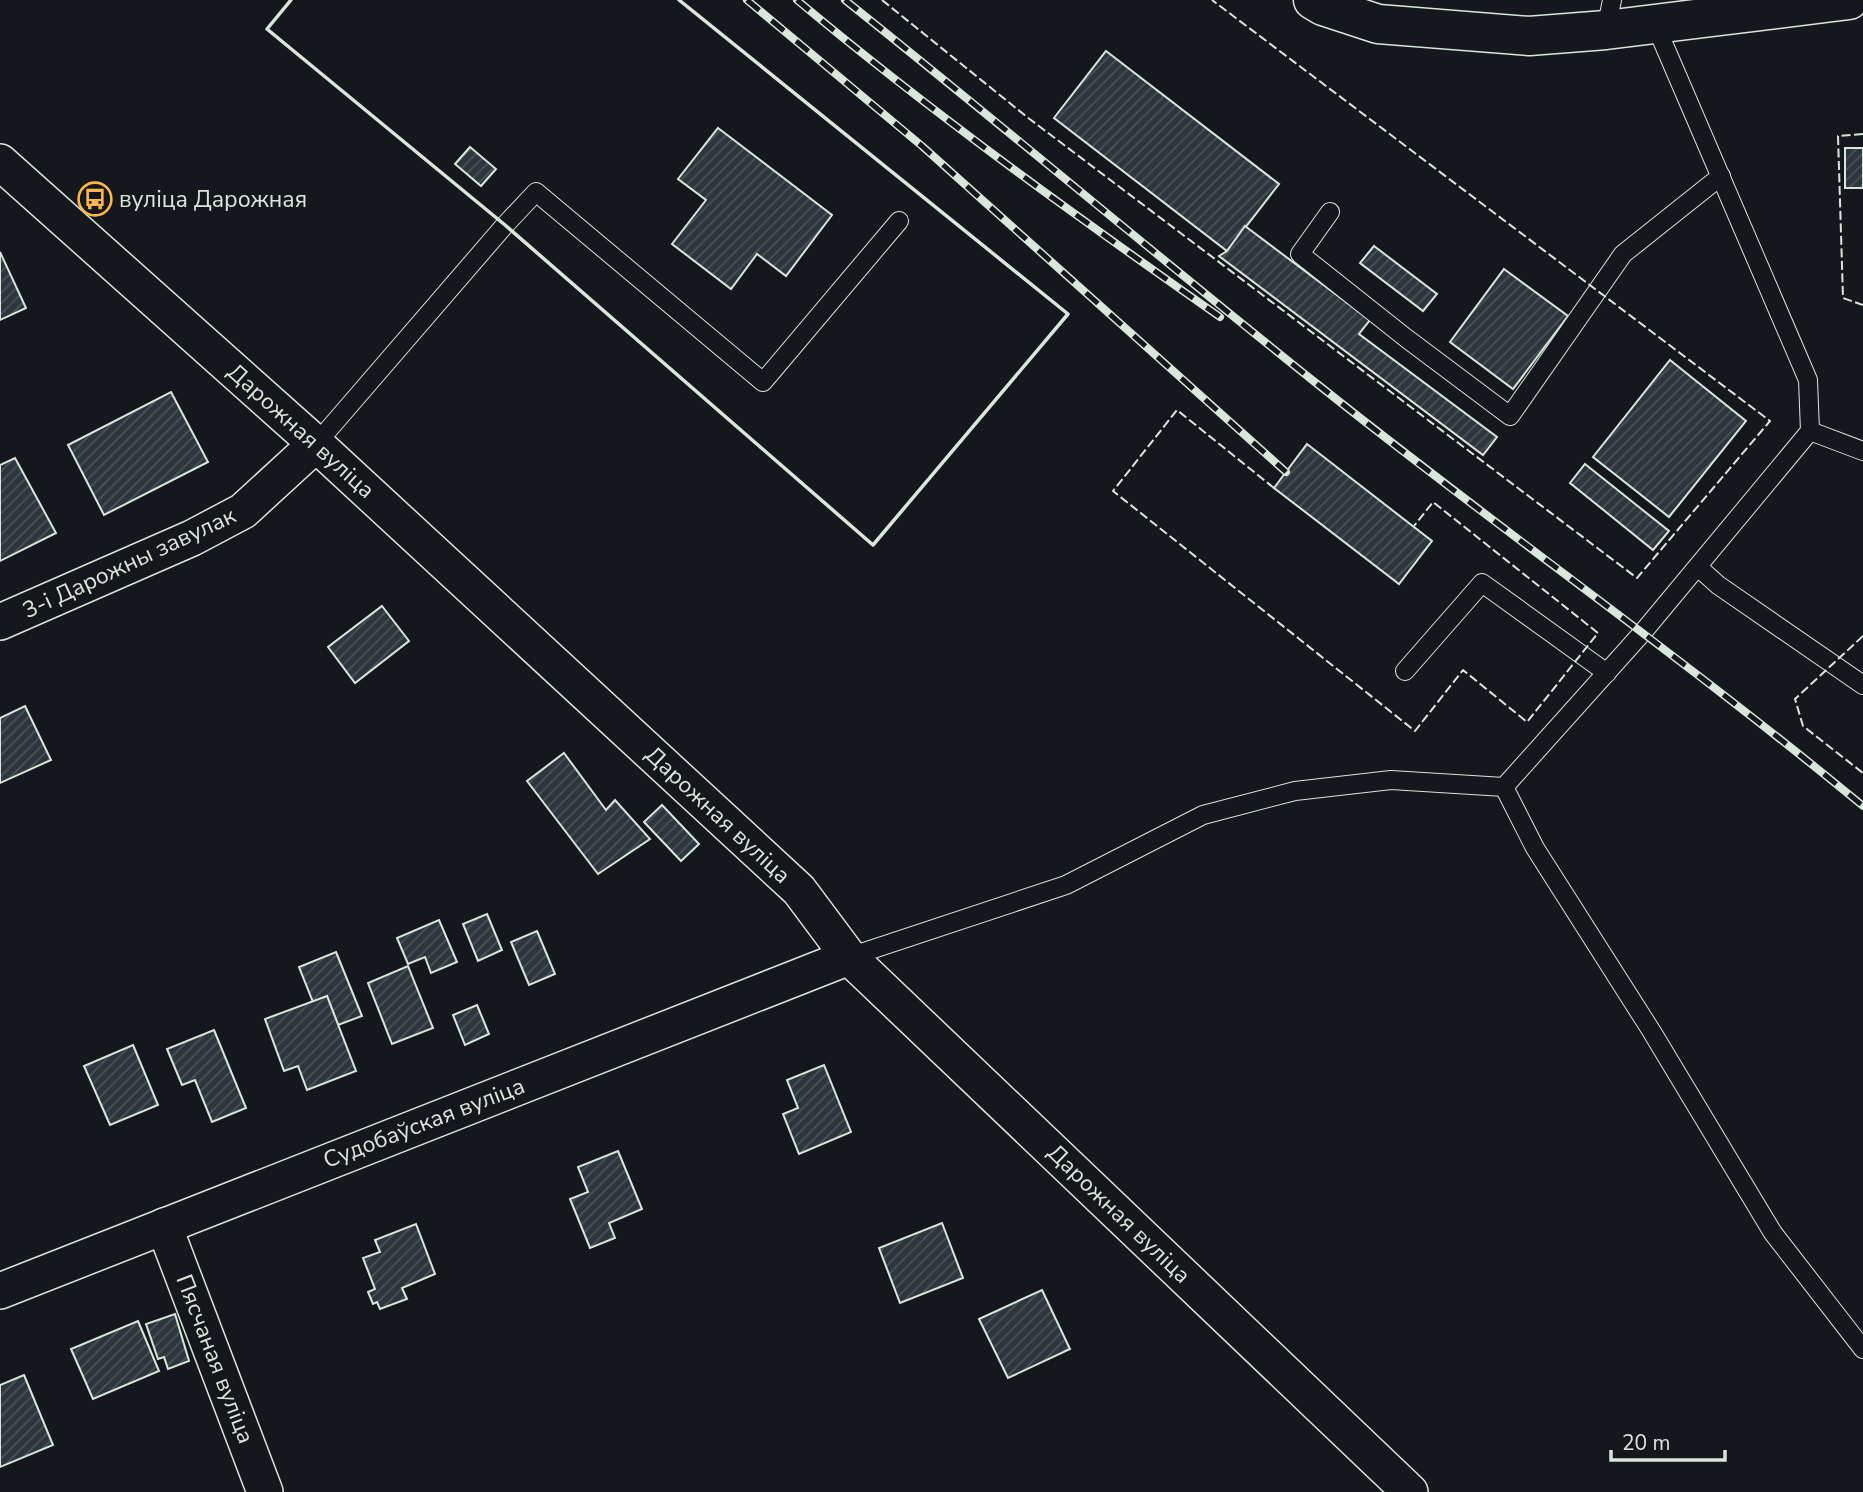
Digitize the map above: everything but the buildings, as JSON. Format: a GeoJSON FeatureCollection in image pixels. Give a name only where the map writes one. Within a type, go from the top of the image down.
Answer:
{"type":"FeatureCollection","features":[{"type":"Feature","properties":{"kind":"main road"},"geometry":{"type":"LineString","coordinates":[[1313,0],[1323,6],[1378,24],[1529,36],[1609,15],[1655,24],[1849,0]]}},
{"type":"Feature","properties":{"kind":"street","name":"Дарожная вуліца"},"geometry":{"type":"LineString","coordinates":[[6,176],[316,444],[799,890],[849,957],[1410,1492]]}},
{"type":"Feature","properties":{"kind":"street","name":"3-і Дарожны завулак"},"geometry":{"type":"LineString","coordinates":[[0,622],[192,538],[243,511],[316,444]]}},
{"type":"Feature","properties":{"kind":"street","name":"Судобаўская вуліца"},"geometry":{"type":"LineString","coordinates":[[0,1291],[849,957]]}},
{"type":"Feature","properties":{"kind":"street","name":"Пясчаная вуліца"},"geometry":{"type":"LineString","coordinates":[[164,1226],[265,1492]]}},
{"type":"Feature","properties":{"kind":"lane"},"geometry":{"type":"LineString","coordinates":[[1504,787],[1698,567],[1810,430],[1808,380],[1655,24]]}},
{"type":"Feature","properties":{"kind":"lane"},"geometry":{"type":"LineString","coordinates":[[1329,212],[1300,254],[1510,416],[1623,254],[1721,176]]}},
{"type":"Feature","properties":{"kind":"lane"},"geometry":{"type":"LineString","coordinates":[[316,444],[536,192],[763,382],[899,221]]}},
{"type":"Feature","properties":{"kind":"lane"},"geometry":{"type":"LineString","coordinates":[[1810,430],[1863,451]]}},
{"type":"Feature","properties":{"kind":"lane"},"geometry":{"type":"LineString","coordinates":[[1698,567],[1718,585],[1863,685]]}},
{"type":"Feature","properties":{"kind":"lane"},"geometry":{"type":"LineString","coordinates":[[1405,671],[1482,583],[1607,673]]}},
{"type":"Feature","properties":{"kind":"lane"},"geometry":{"type":"LineString","coordinates":[[849,957],[1066,885],[1203,815],[1294,791],[1391,780],[1504,787]]}},
{"type":"Feature","properties":{"kind":"lane"},"geometry":{"type":"LineString","coordinates":[[1504,787],[1535,848],[1652,1031],[1773,1233],[1863,1349]]}},
{"type":"Feature","properties":{"kind":"railway"},"geometry":{"type":"LineString","coordinates":[[747,0],[922,146],[1286,472]]}},
{"type":"Feature","properties":{"kind":"railway"},"geometry":{"type":"LineString","coordinates":[[797,0],[1005,163],[1220,317]]}},
{"type":"Feature","properties":{"kind":"railway"},"geometry":{"type":"LineString","coordinates":[[845,0],[1316,383],[1728,698],[1863,806]]}},
{"type":"Feature","properties":{"kind":"fence"},"geometry":{"type":"LineString","coordinates":[[882,0],[1027,117],[1637,578],[1770,421],[1212,0]]}},
{"type":"Feature","properties":{"kind":"fence"},"geometry":{"type":"LineString","coordinates":[[1863,134],[1838,136],[1843,298],[1863,305]]}},
{"type":"Feature","properties":{"kind":"fence"},"geometry":{"type":"LineString","coordinates":[[1274,488],[1177,410],[1113,491],[1415,731],[1463,670],[1527,722],[1598,633],[1433,502],[1414,526]]}},
{"type":"Feature","properties":{"kind":"fence"},"geometry":{"type":"LineString","coordinates":[[1863,636],[1795,699],[1803,726],[1863,773]]}},
{"type":"Feature","properties":{"kind":"wall"},"geometry":{"type":"LineString","coordinates":[[291,0],[267,29],[505,225],[873,545],[1068,314],[679,0]]}},
{"type":"Feature","properties":{"kind":"place","name":"вуліца Дарожная"},"geometry":{"type":"Point","coordinates":[95,199]}}]}
